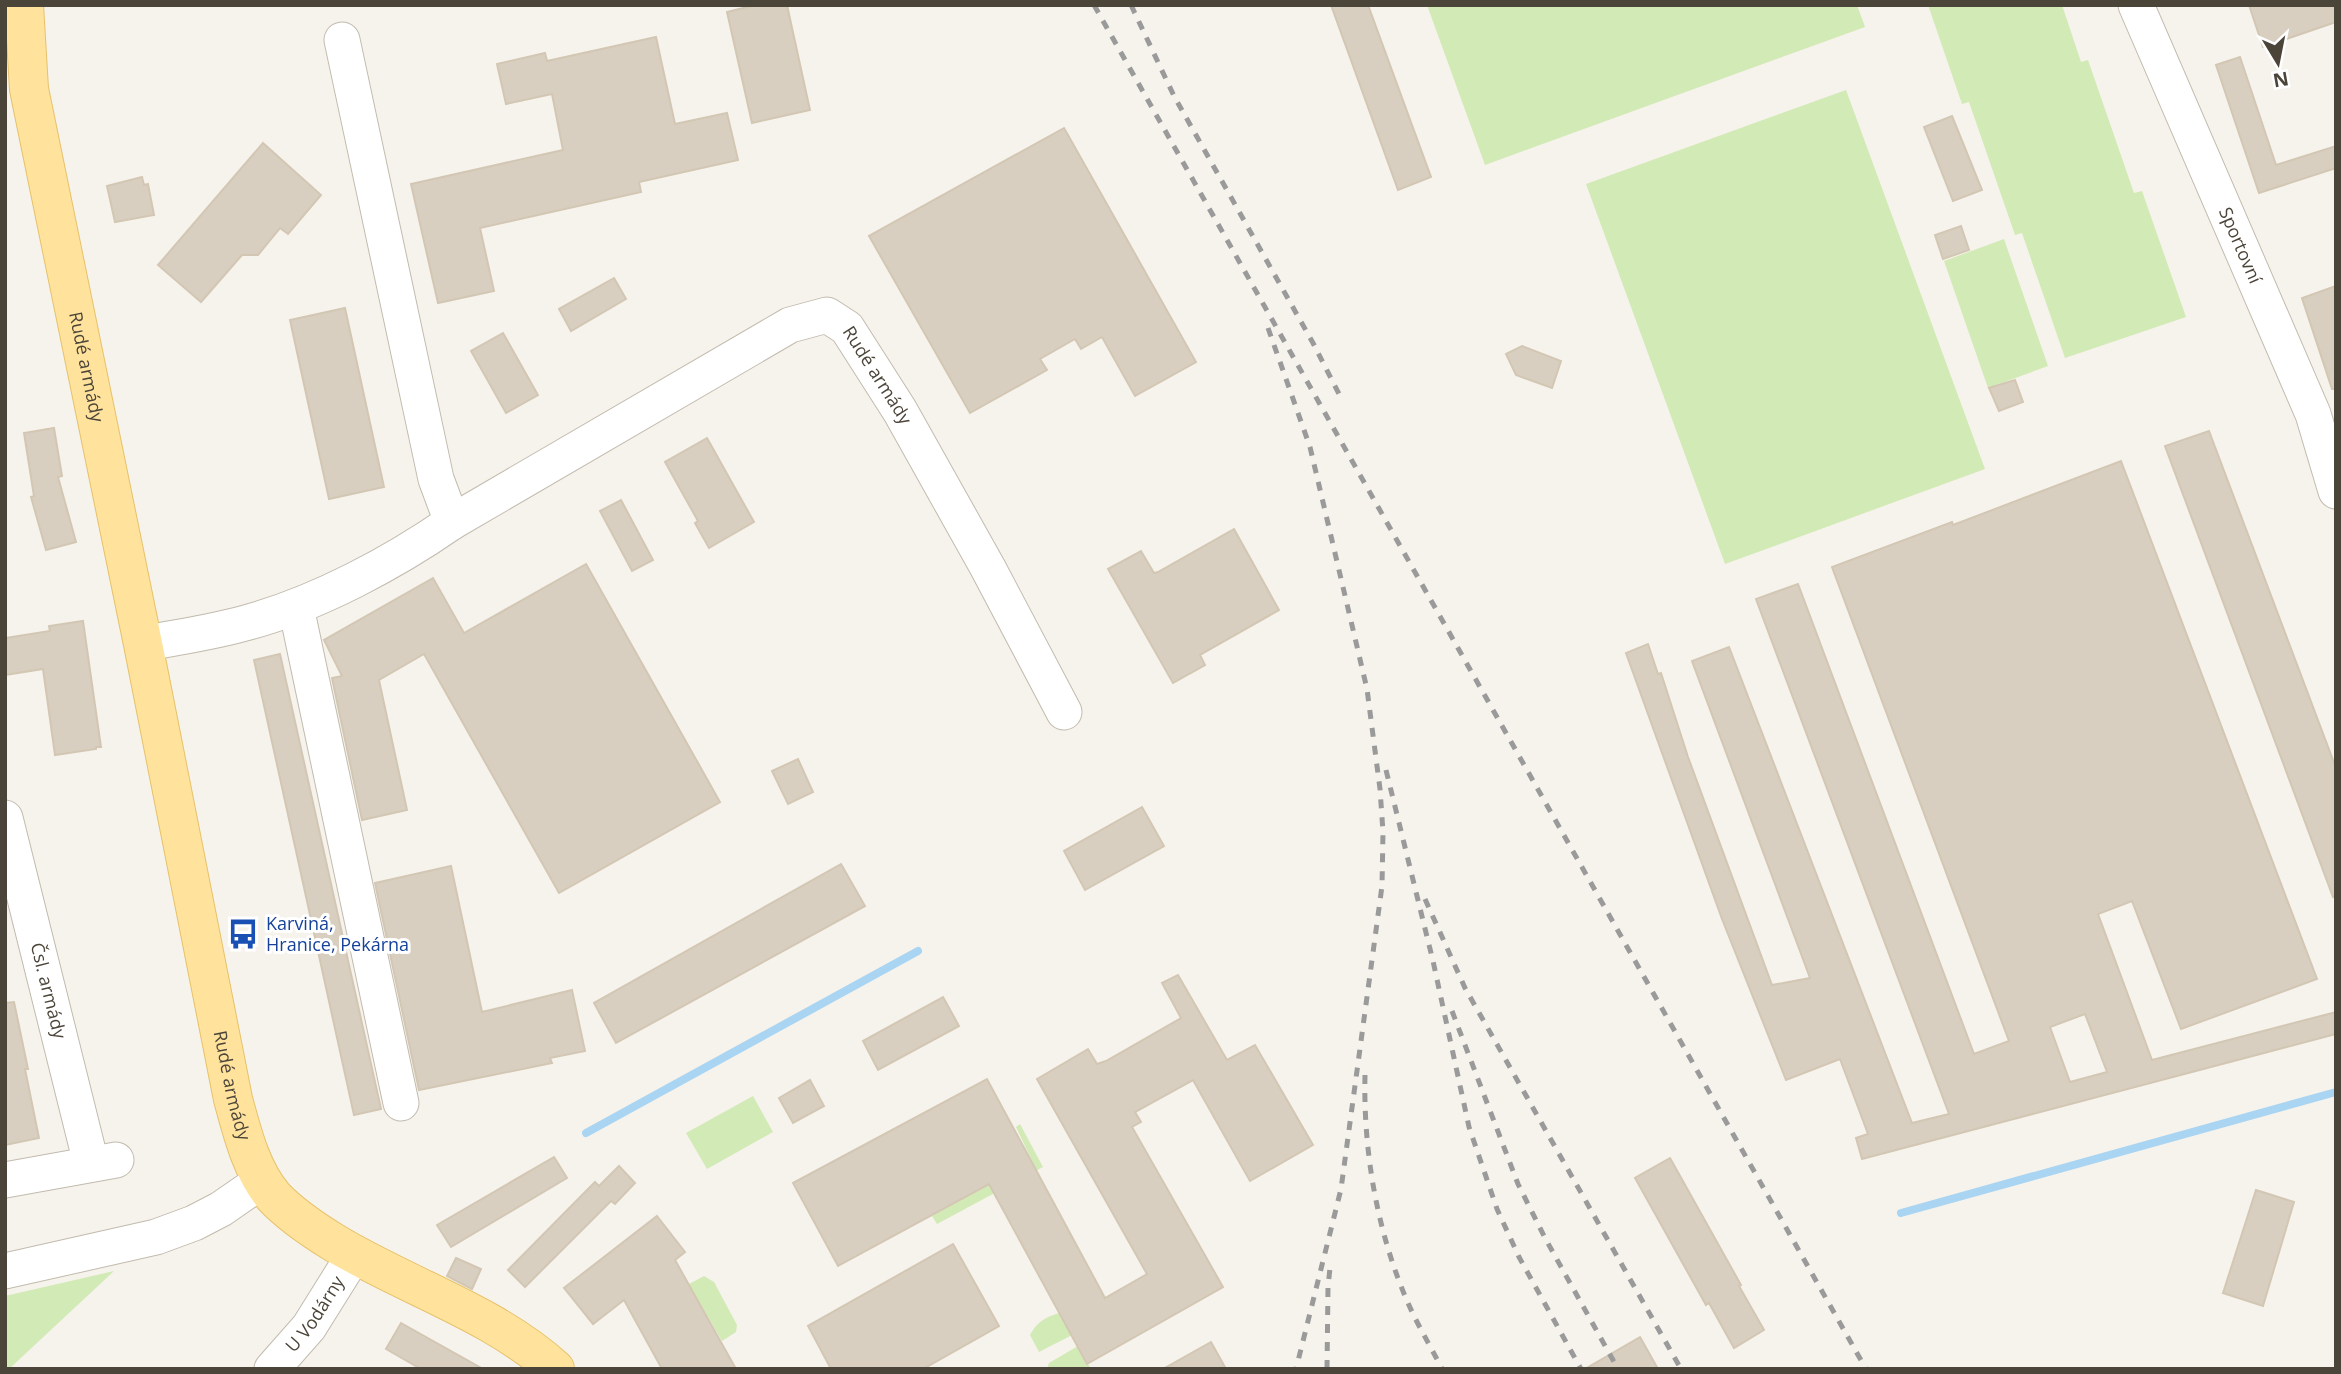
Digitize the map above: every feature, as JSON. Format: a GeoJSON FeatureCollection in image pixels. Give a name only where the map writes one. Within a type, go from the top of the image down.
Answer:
{"type":"FeatureCollection","features":[{"type":"Feature","properties":{"kind":"main road","name":"Rudé armády"},"geometry":{"type":"LineString","coordinates":[[17,91],[24,5]]}},
{"type":"Feature","properties":{"kind":"main road","name":"Rudé armády"},"geometry":{"type":"LineString","coordinates":[[5,26],[17,91],[143,643],[233,1099],[246,1145],[263,1180],[287,1210],[354,1255],[480,1319],[526,1346],[555,1369]]}},
{"type":"Feature","properties":{"kind":"street","name":"Sportovní"},"geometry":{"type":"LineString","coordinates":[[2136,5],[2313,414],[2336,491]]}},
{"type":"Feature","properties":{"kind":"street"},"geometry":{"type":"LineString","coordinates":[[342,40],[436,479],[452,522]]}},
{"type":"Feature","properties":{"kind":"street","name":"Rudé armády"},"geometry":{"type":"LineString","coordinates":[[143,643],[248,623],[296,607],[412,550],[452,522],[790,325],[827,316],[847,328],[900,411],[988,568],[1064,712]]}},
{"type":"Feature","properties":{"kind":"street"},"geometry":{"type":"LineString","coordinates":[[296,607],[401,1103]]}},
{"type":"Feature","properties":{"kind":"street","name":"Čsl. armády"},"geometry":{"type":"LineString","coordinates":[[5,818],[104,1161],[5,1180]]}},
{"type":"Feature","properties":{"kind":"street"},"geometry":{"type":"LineString","coordinates":[[5,1271],[169,1232],[221,1209],[263,1180]]}},
{"type":"Feature","properties":{"kind":"street","name":"U Vodárny"},"geometry":{"type":"LineString","coordinates":[[272,1369],[309,1327],[354,1255]]}},
{"type":"Feature","properties":{"kind":"green space"},"geometry":{"type":"Polygon","coordinates":[[[1427,5],[1857,5],[1865,27],[1485,165],[1427,5]]]}},
{"type":"Feature","properties":{"kind":"green space"},"geometry":{"type":"Polygon","coordinates":[[[1928,5],[2062,5],[2081,62],[2088,60],[2134,193],[2142,191],[2186,317],[2065,358],[2022,233],[2015,235],[1969,102],[1962,104],[1928,5]]]}},
{"type":"Feature","properties":{"kind":"green space"},"geometry":{"type":"Polygon","coordinates":[[[1846,90],[1985,469],[1725,564],[1586,184],[1846,90]]]}},
{"type":"Feature","properties":{"kind":"green space"},"geometry":{"type":"Polygon","coordinates":[[[2004,239],[2048,366],[1988,388],[1944,261],[2004,239]]]}},
{"type":"Feature","properties":{"kind":"green space"},"geometry":{"type":"Polygon","coordinates":[[[753,1096],[773,1132],[707,1169],[686,1133],[753,1096]]]}},
{"type":"Feature","properties":{"kind":"green space"},"geometry":{"type":"Polygon","coordinates":[[[1020,1124],[1043,1167],[937,1224],[932,1216],[1032,1161],[1016,1127],[1020,1124]]]}},
{"type":"Feature","properties":{"kind":"green space"},"geometry":{"type":"Polygon","coordinates":[[[114,1271],[9,1369],[5,1369],[5,1296],[114,1271]]]}},
{"type":"Feature","properties":{"kind":"green space"},"geometry":{"type":"Polygon","coordinates":[[[704,1276],[714,1282],[737,1325],[736,1332],[722,1341],[689,1284],[704,1276]]]}},
{"type":"Feature","properties":{"kind":"green space"},"geometry":{"type":"Polygon","coordinates":[[[1062,1312],[1072,1335],[1039,1352],[1030,1335],[1043,1320],[1062,1312]]]}},
{"type":"Feature","properties":{"kind":"green space"},"geometry":{"type":"Polygon","coordinates":[[[1078,1346],[1091,1369],[1047,1369],[1049,1363],[1078,1346]]]}},
{"type":"Feature","properties":{"kind":"building"},"geometry":{"type":"Polygon","coordinates":[[[755,5],[787,5],[810,110],[752,123],[727,12],[755,5]]]}},
{"type":"Feature","properties":{"kind":"building"},"geometry":{"type":"Polygon","coordinates":[[[1331,5],[1368,5],[1431,177],[1398,190],[1331,5]]]}},
{"type":"Feature","properties":{"kind":"building"},"geometry":{"type":"Polygon","coordinates":[[[2249,5],[2336,5],[2336,22],[2263,47],[2249,5]]]}},
{"type":"Feature","properties":{"kind":"building"},"geometry":{"type":"Polygon","coordinates":[[[656,37],[675,124],[727,113],[738,160],[639,182],[641,192],[480,228],[494,291],[438,303],[411,184],[563,150],[552,94],[506,104],[497,64],[545,53],[547,61],[656,37]]]}},
{"type":"Feature","properties":{"kind":"building"},"geometry":{"type":"Polygon","coordinates":[[[2240,57],[2276,165],[2336,146],[2336,168],[2259,193],[2216,65],[2240,57]]]}},
{"type":"Feature","properties":{"kind":"building"},"geometry":{"type":"Polygon","coordinates":[[[1952,116],[1982,190],[1953,201],[1924,127],[1952,116]]]}},
{"type":"Feature","properties":{"kind":"building"},"geometry":{"type":"Polygon","coordinates":[[[1064,128],[1196,362],[1135,396],[1102,337],[1081,349],[1075,339],[1040,359],[1047,370],[970,413],[869,236],[1064,128]]]}},
{"type":"Feature","properties":{"kind":"building"},"geometry":{"type":"Polygon","coordinates":[[[263,143],[321,195],[288,234],[280,228],[258,255],[242,255],[201,302],[158,265],[263,143]]]}},
{"type":"Feature","properties":{"kind":"building"},"geometry":{"type":"Polygon","coordinates":[[[142,177],[144,185],[148,184],[154,215],[115,222],[107,186],[142,177]]]}},
{"type":"Feature","properties":{"kind":"building"},"geometry":{"type":"Polygon","coordinates":[[[1961,226],[1969,250],[1943,259],[1935,235],[1961,226]]]}},
{"type":"Feature","properties":{"kind":"building"},"geometry":{"type":"Polygon","coordinates":[[[614,278],[626,299],[571,331],[559,309],[614,278]]]}},
{"type":"Feature","properties":{"kind":"building"},"geometry":{"type":"Polygon","coordinates":[[[2336,286],[2336,389],[2332,389],[2302,298],[2336,286]]]}},
{"type":"Feature","properties":{"kind":"building"},"geometry":{"type":"Polygon","coordinates":[[[345,308],[384,487],[329,499],[290,320],[345,308]]]}},
{"type":"Feature","properties":{"kind":"building"},"geometry":{"type":"Polygon","coordinates":[[[503,333],[538,395],[506,413],[471,351],[503,333]]]}},
{"type":"Feature","properties":{"kind":"building"},"geometry":{"type":"Polygon","coordinates":[[[1522,346],[1561,361],[1552,388],[1516,375],[1506,354],[1522,346]]]}},
{"type":"Feature","properties":{"kind":"building"},"geometry":{"type":"Polygon","coordinates":[[[2015,380],[2023,402],[1999,411],[1989,388],[2015,380]]]}},
{"type":"Feature","properties":{"kind":"building"},"geometry":{"type":"Polygon","coordinates":[[[54,428],[62,476],[58,477],[76,542],[46,550],[31,497],[34,496],[24,433],[54,428]]]}},
{"type":"Feature","properties":{"kind":"building"},"geometry":{"type":"Polygon","coordinates":[[[2209,431],[2336,768],[2336,896],[2333,897],[2165,446],[2209,431]]]}},
{"type":"Feature","properties":{"kind":"building"},"geometry":{"type":"Polygon","coordinates":[[[707,438],[754,522],[709,548],[695,523],[698,521],[665,462],[707,438]]]}},
{"type":"Feature","properties":{"kind":"building"},"geometry":{"type":"Polygon","coordinates":[[[2121,461],[2317,979],[2181,1029],[2132,901],[2098,914],[2152,1060],[2336,1012],[2336,1034],[1862,1159],[1856,1138],[1868,1134],[1840,1059],[1786,1080],[1722,919],[1626,653],[1648,644],[1658,674],[1661,673],[1688,757],[1772,985],[1810,978],[1692,661],[1729,647],[1912,1123],[1949,1114],[1756,599],[1798,584],[1974,1054],[2009,1041],[1832,567],[1952,522],[1953,525],[2121,461]],[[2085,1014],[2050,1027],[2070,1082],[2107,1072],[2085,1014]]]}},
{"type":"Feature","properties":{"kind":"building"},"geometry":{"type":"Polygon","coordinates":[[[621,500],[653,560],[632,571],[600,511],[621,500]]]}},
{"type":"Feature","properties":{"kind":"building"},"geometry":{"type":"Polygon","coordinates":[[[1234,529],[1279,610],[1200,655],[1205,665],[1173,683],[1108,569],[1141,551],[1154,573],[1158,572],[1234,529]]]}},
{"type":"Feature","properties":{"kind":"building"},"geometry":{"type":"Polygon","coordinates":[[[586,564],[720,802],[559,893],[424,654],[379,680],[407,810],[362,820],[332,678],[342,676],[324,640],[433,578],[464,633],[586,564]]]}},
{"type":"Feature","properties":{"kind":"building"},"geometry":{"type":"Polygon","coordinates":[[[83,621],[101,747],[55,755],[43,669],[5,675],[5,638],[50,631],[49,626],[83,621]]]}},
{"type":"Feature","properties":{"kind":"building"},"geometry":{"type":"Polygon","coordinates":[[[280,654],[381,1109],[354,1115],[254,660],[280,654]]]}},
{"type":"Feature","properties":{"kind":"building"},"geometry":{"type":"Polygon","coordinates":[[[798,759],[813,792],[788,804],[772,771],[798,759]]]}},
{"type":"Feature","properties":{"kind":"building"},"geometry":{"type":"Polygon","coordinates":[[[1142,807],[1164,846],[1085,890],[1064,851],[1142,807]]]}},
{"type":"Feature","properties":{"kind":"building"},"geometry":{"type":"Polygon","coordinates":[[[841,864],[865,906],[616,1043],[594,1003],[841,864]]]}},
{"type":"Feature","properties":{"kind":"building"},"geometry":{"type":"Polygon","coordinates":[[[451,866],[482,1012],[572,990],[585,1051],[550,1058],[552,1063],[419,1090],[375,883],[451,866]]]}},
{"type":"Feature","properties":{"kind":"building"},"geometry":{"type":"Polygon","coordinates":[[[1178,975],[1227,1060],[1255,1045],[1313,1145],[1250,1181],[1193,1080],[1135,1112],[1141,1122],[1132,1127],[1223,1287],[1087,1364],[989,1184],[838,1266],[793,1183],[987,1079],[1105,1298],[1147,1274],[1037,1079],[1088,1049],[1097,1064],[1106,1061],[1181,1018],[1162,983],[1178,975]]]}},
{"type":"Feature","properties":{"kind":"building"},"geometry":{"type":"Polygon","coordinates":[[[943,997],[959,1026],[878,1070],[863,1041],[943,997]]]}},
{"type":"Feature","properties":{"kind":"building"},"geometry":{"type":"Polygon","coordinates":[[[14,1002],[39,1138],[5,1145],[5,1003],[14,1002]]]}},
{"type":"Feature","properties":{"kind":"building"},"geometry":{"type":"Polygon","coordinates":[[[810,1080],[824,1106],[793,1123],[779,1098],[810,1080]]]}},
{"type":"Feature","properties":{"kind":"building"},"geometry":{"type":"Polygon","coordinates":[[[554,1157],[567,1178],[451,1247],[437,1225],[554,1157]]]}},
{"type":"Feature","properties":{"kind":"building"},"geometry":{"type":"Polygon","coordinates":[[[1670,1158],[1764,1330],[1734,1348],[1709,1303],[1706,1305],[1635,1178],[1670,1158]]]}},
{"type":"Feature","properties":{"kind":"building"},"geometry":{"type":"Polygon","coordinates":[[[619,1166],[635,1183],[615,1204],[611,1201],[525,1287],[508,1270],[595,1182],[599,1186],[619,1166]]]}},
{"type":"Feature","properties":{"kind":"building"},"geometry":{"type":"Polygon","coordinates":[[[2256,1190],[2294,1202],[2263,1306],[2223,1293],[2256,1190]]]}},
{"type":"Feature","properties":{"kind":"building"},"geometry":{"type":"Polygon","coordinates":[[[657,1216],[685,1252],[675,1260],[736,1369],[662,1369],[624,1300],[593,1324],[564,1288],[657,1216]]]}},
{"type":"Feature","properties":{"kind":"building"},"geometry":{"type":"Polygon","coordinates":[[[953,1244],[999,1326],[923,1369],[831,1369],[808,1326],[953,1244]]]}},
{"type":"Feature","properties":{"kind":"building"},"geometry":{"type":"Polygon","coordinates":[[[456,1258],[481,1269],[472,1289],[447,1276],[456,1258]]]}},
{"type":"Feature","properties":{"kind":"building"},"geometry":{"type":"Polygon","coordinates":[[[401,1323],[483,1369],[421,1369],[386,1349],[401,1323]]]}},
{"type":"Feature","properties":{"kind":"building"},"geometry":{"type":"Polygon","coordinates":[[[1640,1337],[1658,1369],[1585,1369],[1640,1337]]]}},
{"type":"Feature","properties":{"kind":"building"},"geometry":{"type":"Polygon","coordinates":[[[1211,1342],[1226,1369],[1163,1369],[1211,1342]]]}},
{"type":"Feature","properties":{"kind":"waterway"},"geometry":{"type":"LineString","coordinates":[[586,1133],[918,951]]}},
{"type":"Feature","properties":{"kind":"waterway"},"geometry":{"type":"LineString","coordinates":[[1901,1213],[2336,1092]]}},
{"type":"Feature","properties":{"kind":"railway"},"geometry":{"type":"LineString","coordinates":[[1094,5],[1866,1369]]}},
{"type":"Feature","properties":{"kind":"railway"},"geometry":{"type":"LineString","coordinates":[[1131,5],[1174,96],[1340,396]]}},
{"type":"Feature","properties":{"kind":"railway"},"geometry":{"type":"LineString","coordinates":[[1268,328],[1310,447],[1367,689],[1383,832],[1382,886],[1341,1189],[1296,1369]]}},
{"type":"Feature","properties":{"kind":"railway"},"geometry":{"type":"LineString","coordinates":[[1386,770],[1433,961],[1469,1127],[1497,1209],[1519,1257],[1581,1369]]}},
{"type":"Feature","properties":{"kind":"railway"},"geometry":{"type":"LineString","coordinates":[[1425,899],[1465,988],[1681,1369]]}},
{"type":"Feature","properties":{"kind":"railway"},"geometry":{"type":"LineString","coordinates":[[1452,1011],[1518,1184],[1618,1369]]}},
{"type":"Feature","properties":{"kind":"railway"},"geometry":{"type":"LineString","coordinates":[[1365,1075],[1370,1168],[1383,1229],[1402,1288],[1442,1369]]}},
{"type":"Feature","properties":{"kind":"railway"},"geometry":{"type":"LineString","coordinates":[[1327,1369],[1330,1268]]}},
{"type":"Feature","properties":{"kind":"place","name":"Karviná, Hranice, Pekárna"},"geometry":{"type":"Point","coordinates":[243,934]}}]}
